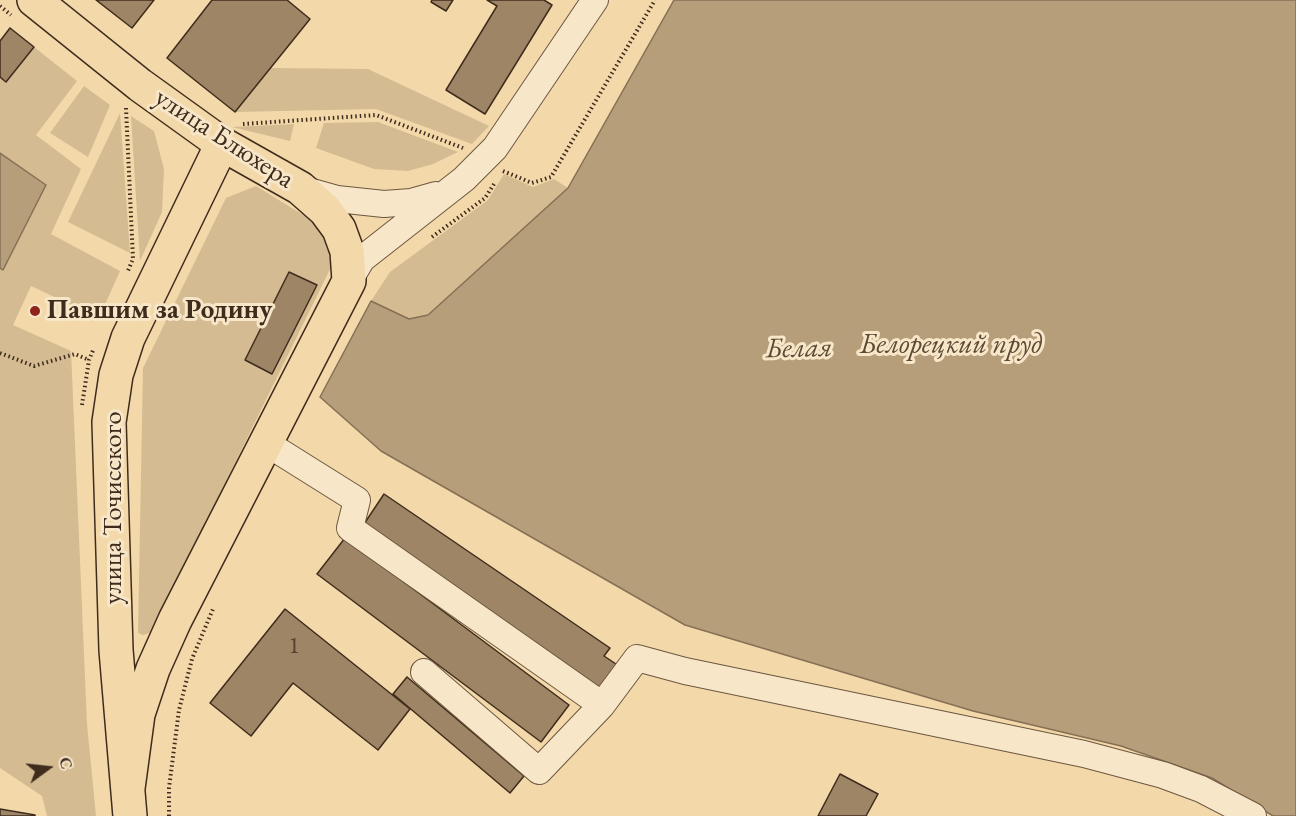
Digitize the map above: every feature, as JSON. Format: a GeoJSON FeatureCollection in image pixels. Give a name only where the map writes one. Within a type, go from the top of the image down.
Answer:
{"type":"FeatureCollection","features":[{"type":"Feature","properties":{"kind":"main road","name":"улица Блюхера"},"geometry":{"type":"LineString","coordinates":[[26,10],[140,85],[230,134],[300,188]]}},
{"type":"Feature","properties":{"kind":"main road","name":"улица Точисского"},"geometry":{"type":"LineString","coordinates":[[129,802],[116,650],[108,467],[109,422],[116,375],[128,338],[183,222],[230,134]]}},
{"type":"Feature","properties":{"kind":"main road"},"geometry":{"type":"LineString","coordinates":[[300,188],[325,210],[339,229],[347,251],[349,281]]}},
{"type":"Feature","properties":{"kind":"main road","name":"улица Точисского"},"geometry":{"type":"LineString","coordinates":[[129,802],[138,714],[153,669],[175,620],[349,281]]}},
{"type":"Feature","properties":{"kind":"street","name":"улица Точисского"},"geometry":{"type":"LineString","coordinates":[[349,281],[362,259],[464,178],[495,148],[595,0]]}},
{"type":"Feature","properties":{"kind":"street","name":"улица Блюхера"},"geometry":{"type":"LineString","coordinates":[[300,188],[337,199],[384,204],[411,202],[442,194]]}},
{"type":"Feature","properties":{"kind":"street"},"geometry":{"type":"LineString","coordinates":[[273,430],[357,501],[350,528],[602,705]]}},
{"type":"Feature","properties":{"kind":"street"},"geometry":{"type":"LineString","coordinates":[[424,672],[539,771],[602,705],[637,658],[697,674],[1084,754],[1163,775],[1201,789],[1253,816]]}},
{"type":"Feature","properties":{"kind":"path"},"geometry":{"type":"LineString","coordinates":[[502,171],[532,183],[551,177],[655,0]]}},
{"type":"Feature","properties":{"kind":"path"},"geometry":{"type":"LineString","coordinates":[[0,6],[26,10]]}},
{"type":"Feature","properties":{"kind":"path"},"geometry":{"type":"LineString","coordinates":[[126,106],[133,259]]}},
{"type":"Feature","properties":{"kind":"path"},"geometry":{"type":"LineString","coordinates":[[230,134],[376,115],[467,150]]}},
{"type":"Feature","properties":{"kind":"path"},"geometry":{"type":"LineString","coordinates":[[0,353],[34,366],[75,354],[89,360]]}},
{"type":"Feature","properties":{"kind":"path"},"geometry":{"type":"LineString","coordinates":[[169,816],[169,788],[179,710],[192,659],[215,605]]}},
{"type":"Feature","properties":{"kind":"shaded area"},"geometry":{"type":"Polygon","coordinates":[[[34,47],[77,81],[36,135],[81,169],[51,234],[120,271],[99,318],[31,286],[13,325],[71,351],[87,724],[96,816],[47,816],[42,796],[0,768],[0,268],[3,269],[46,185],[0,153],[0,77],[7,81],[34,47]]]}},
{"type":"Feature","properties":{"kind":"shaded area"},"geometry":{"type":"Polygon","coordinates":[[[271,68],[368,69],[489,126],[472,144],[376,109],[235,112],[271,68]]]}},
{"type":"Feature","properties":{"kind":"shaded area"},"geometry":{"type":"Polygon","coordinates":[[[84,86],[110,105],[88,157],[50,133],[84,86]]]}},
{"type":"Feature","properties":{"kind":"shaded area"},"geometry":{"type":"Polygon","coordinates":[[[120,113],[130,253],[68,222],[120,113]]]}},
{"type":"Feature","properties":{"kind":"shaded area"},"geometry":{"type":"Polygon","coordinates":[[[131,116],[154,131],[164,169],[162,212],[140,261],[131,116]]]}},
{"type":"Feature","properties":{"kind":"shaded area"},"geometry":{"type":"Polygon","coordinates":[[[378,122],[458,152],[433,164],[408,171],[374,169],[316,148],[324,123],[378,122]]]}},
{"type":"Feature","properties":{"kind":"shaded area"},"geometry":{"type":"Polygon","coordinates":[[[294,124],[290,141],[232,127],[294,124]]]}},
{"type":"Feature","properties":{"kind":"shaded area"},"geometry":{"type":"Polygon","coordinates":[[[504,174],[533,187],[554,179],[568,188],[428,315],[409,319],[371,301],[390,272],[488,200],[504,174]]]}},
{"type":"Feature","properties":{"kind":"shaded area"},"geometry":{"type":"Polygon","coordinates":[[[256,186],[308,218],[328,240],[336,257],[152,632],[143,635],[138,633],[143,368],[226,198],[256,186]]]}},
{"type":"Feature","properties":{"kind":"water","name":"Белорецкий пруд"},"geometry":{"type":"Polygon","coordinates":[[[674,0],[1296,0],[1296,816],[1273,816],[1212,778],[1121,746],[973,711],[685,625],[381,451],[320,397],[371,301],[409,319],[428,315],[568,188],[674,0]]]}},
{"type":"Feature","properties":{"kind":"water"},"geometry":{"type":"Polygon","coordinates":[[[0,153],[46,185],[3,270],[0,268],[0,153]]]}},
{"type":"Feature","properties":{"kind":"building"},"geometry":{"type":"Polygon","coordinates":[[[96,0],[154,0],[132,28],[96,0]]]}},
{"type":"Feature","properties":{"kind":"building"},"geometry":{"type":"Polygon","coordinates":[[[212,0],[287,0],[310,19],[235,112],[167,58],[212,0]]]}},
{"type":"Feature","properties":{"kind":"building"},"geometry":{"type":"Polygon","coordinates":[[[432,0],[453,0],[446,11],[431,2],[432,0]]]}},
{"type":"Feature","properties":{"kind":"building"},"geometry":{"type":"Polygon","coordinates":[[[487,0],[544,0],[552,5],[485,114],[446,90],[497,6],[487,0]]]}},
{"type":"Feature","properties":{"kind":"building"},"geometry":{"type":"Polygon","coordinates":[[[10,28],[34,47],[6,82],[0,77],[0,41],[10,28]]]}},
{"type":"Feature","properties":{"kind":"building"},"geometry":{"type":"Polygon","coordinates":[[[289,272],[317,285],[272,374],[245,360],[289,272]]]}},
{"type":"Feature","properties":{"kind":"building"},"geometry":{"type":"Polygon","coordinates":[[[384,494],[610,648],[604,656],[622,668],[604,695],[360,530],[384,494]]]}},
{"type":"Feature","properties":{"kind":"building"},"geometry":{"type":"Polygon","coordinates":[[[345,538],[569,705],[541,742],[317,574],[345,538]]]}},
{"type":"Feature","properties":{"kind":"building"},"geometry":{"type":"Polygon","coordinates":[[[285,609],[410,709],[378,750],[293,683],[251,736],[210,703],[285,609]]]}},
{"type":"Feature","properties":{"kind":"building"},"geometry":{"type":"Polygon","coordinates":[[[407,677],[524,776],[510,793],[393,694],[407,677]]]}},
{"type":"Feature","properties":{"kind":"building"},"geometry":{"type":"Polygon","coordinates":[[[840,774],[878,794],[866,816],[818,816],[840,774]]]}},
{"type":"Feature","properties":{"kind":"building"},"geometry":{"type":"Polygon","coordinates":[[[0,809],[35,815],[35,816],[0,816],[0,809]]]}},
{"type":"Feature","properties":{"kind":"place","name":"Павшим за Родину"},"geometry":{"type":"Point","coordinates":[35,311]}},
{"type":"Feature","properties":{"kind":"water label","name":"Белая"},"geometry":{"type":"Point","coordinates":[799,349]}}]}
